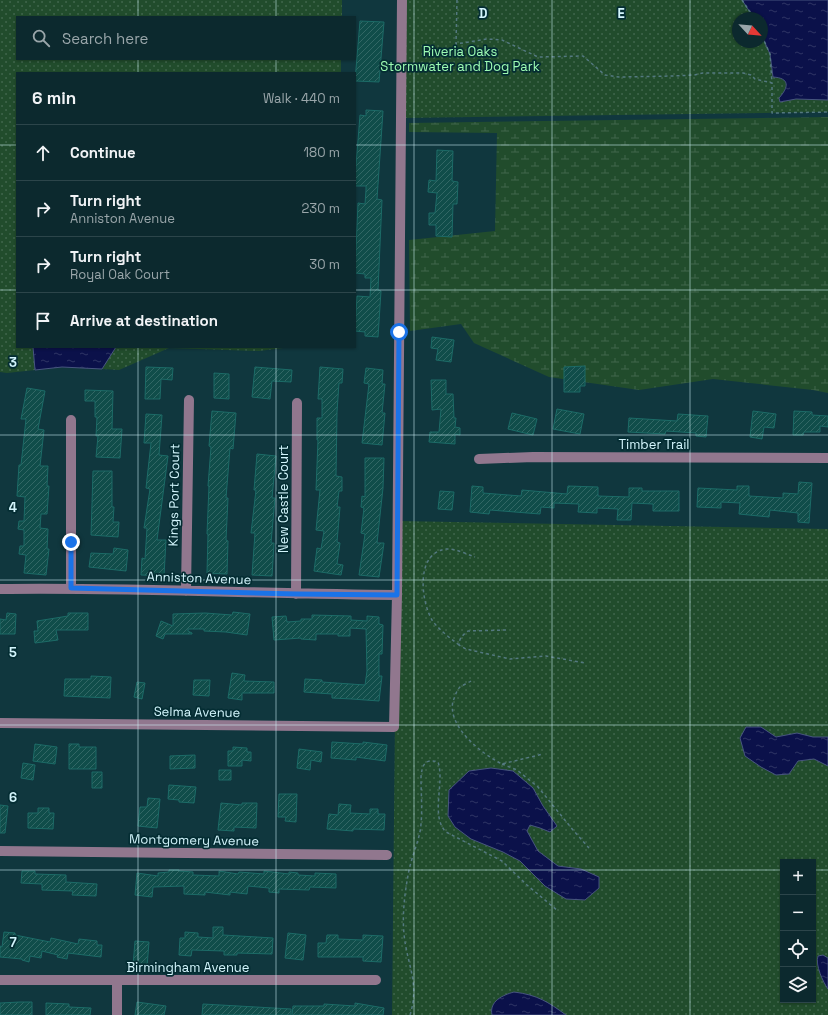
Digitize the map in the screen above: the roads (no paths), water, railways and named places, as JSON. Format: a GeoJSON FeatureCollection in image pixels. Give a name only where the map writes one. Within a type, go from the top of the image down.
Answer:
{"type":"FeatureCollection","features":[{"type":"Feature","properties":{"kind":"street"},"geometry":{"type":"LineString","coordinates":[[397,595],[397,438],[402,0]]}},
{"type":"Feature","properties":{"kind":"street","name":"Kings Port Court"},"geometry":{"type":"LineString","coordinates":[[186,591],[189,400]]}},
{"type":"Feature","properties":{"kind":"street","name":"New Castle Court"},"geometry":{"type":"LineString","coordinates":[[296,594],[297,403]]}},
{"type":"Feature","properties":{"kind":"street"},"geometry":{"type":"LineString","coordinates":[[71,588],[72,420]]}},
{"type":"Feature","properties":{"kind":"street","name":"Timber Trail"},"geometry":{"type":"LineString","coordinates":[[479,459],[533,457],[828,458]]}},
{"type":"Feature","properties":{"kind":"street","name":"Anniston Avenue"},"geometry":{"type":"LineString","coordinates":[[0,589],[71,588],[397,595]]}},
{"type":"Feature","properties":{"kind":"street","name":"Selma Avenue"},"geometry":{"type":"LineString","coordinates":[[0,723],[394,727],[397,595]]}},
{"type":"Feature","properties":{"kind":"street","name":"Montgomery Avenue"},"geometry":{"type":"LineString","coordinates":[[0,851],[387,855]]}},
{"type":"Feature","properties":{"kind":"street","name":"Birmingham Avenue"},"geometry":{"type":"LineString","coordinates":[[0,980],[376,980]]}},
{"type":"Feature","properties":{"kind":"street"},"geometry":{"type":"LineString","coordinates":[[117,980],[117,1015]]}},
{"type":"Feature","properties":{"kind":"water"},"geometry":{"type":"Polygon","coordinates":[[[742,0],[828,0],[828,100],[796,99],[780,102],[779,98],[785,90],[786,84],[783,79],[773,77],[770,54],[767,48],[768,12],[750,12],[742,0]]]}},
{"type":"Feature","properties":{"kind":"water"},"geometry":{"type":"Polygon","coordinates":[[[33,348],[115,348],[102,369],[62,367],[35,370],[33,348]]]}},
{"type":"Feature","properties":{"kind":"water"},"geometry":{"type":"Polygon","coordinates":[[[746,727],[761,727],[776,737],[797,733],[813,737],[828,737],[828,766],[814,759],[798,761],[789,774],[776,775],[745,756],[740,738],[746,727]]]}},
{"type":"Feature","properties":{"kind":"water"},"geometry":{"type":"Polygon","coordinates":[[[491,768],[513,771],[533,788],[557,826],[550,832],[530,825],[527,831],[538,851],[558,866],[581,869],[599,877],[599,888],[585,900],[566,899],[545,886],[520,861],[503,852],[471,839],[455,827],[448,816],[449,790],[469,771],[491,768]]]}},
{"type":"Feature","properties":{"kind":"water"},"geometry":{"type":"Polygon","coordinates":[[[823,955],[828,958],[828,989],[822,978],[817,960],[818,956],[823,955]]]}},
{"type":"Feature","properties":{"kind":"water"},"geometry":{"type":"Polygon","coordinates":[[[514,992],[536,997],[554,1006],[566,1015],[492,1015],[495,1002],[501,997],[514,992]]]}},
{"type":"Feature","properties":{"kind":"park label","name":"Riveria Oaks Stormwater and Dog Park"},"geometry":{"type":"Point","coordinates":[460,58]}}]}
